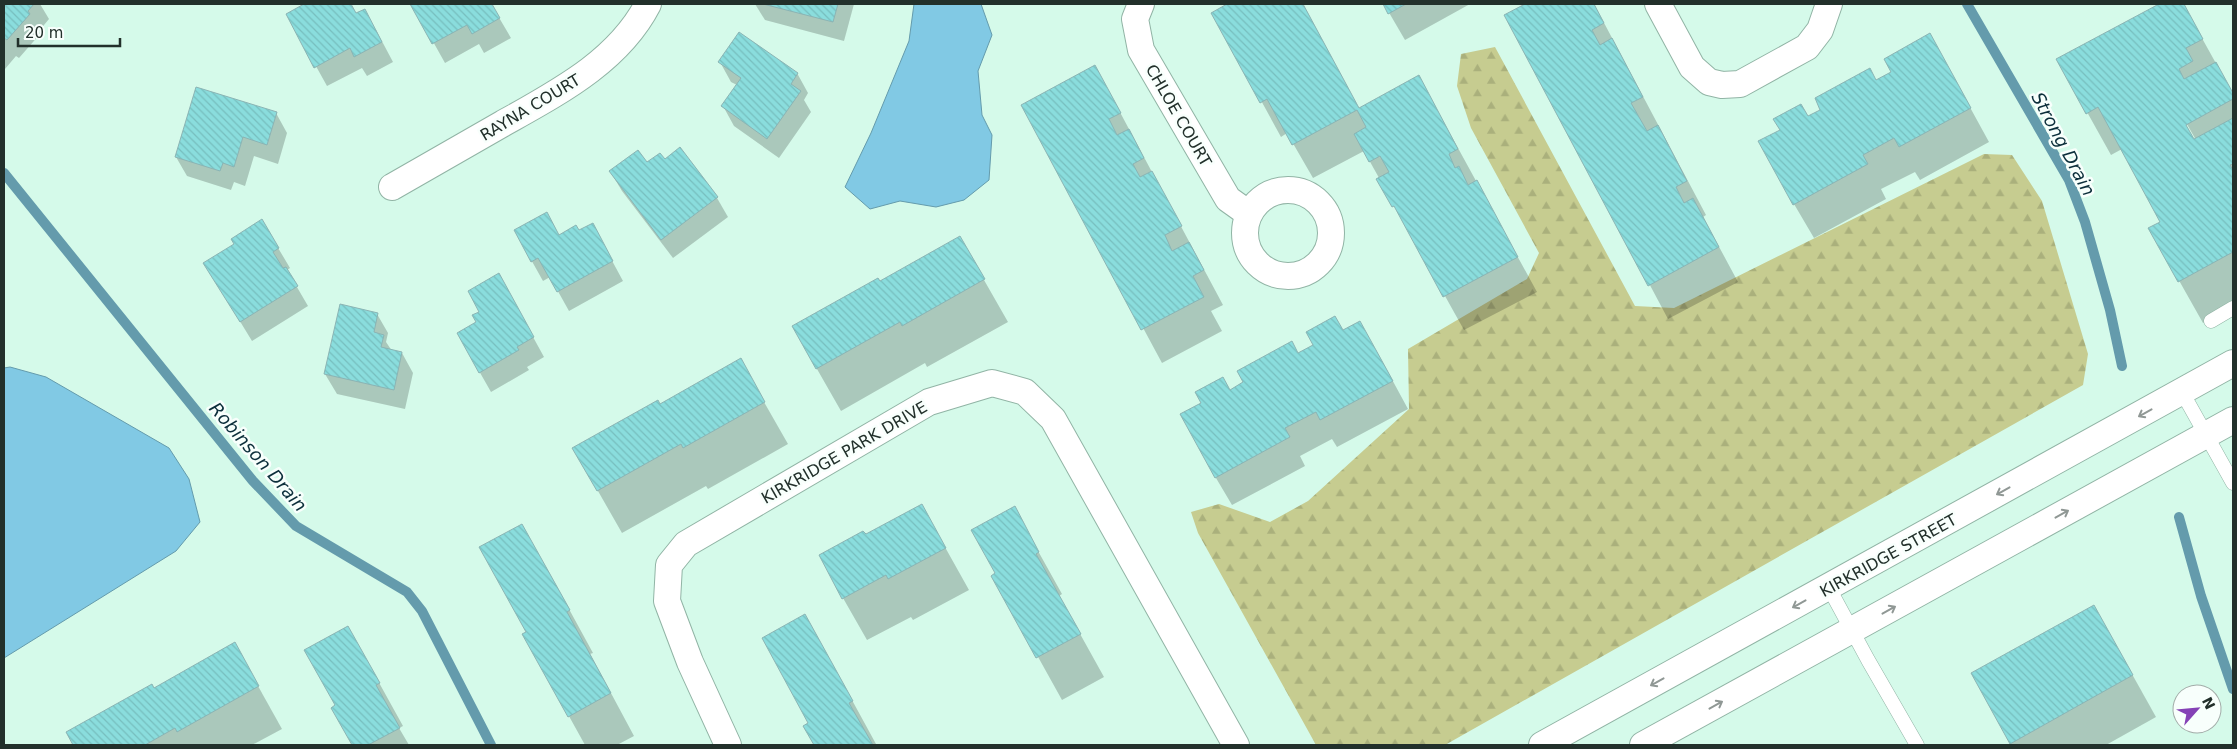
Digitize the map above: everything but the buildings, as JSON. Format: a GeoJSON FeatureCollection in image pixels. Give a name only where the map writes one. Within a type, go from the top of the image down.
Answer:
{"type":"FeatureCollection","features":[{"type":"Feature","properties":{"kind":"street","name":"RAYNA COURT"},"geometry":{"type":"LineString","coordinates":[[392,187],[514,117],[596,66],[634,27],[648,4]]}},
{"type":"Feature","properties":{"kind":"street","name":"CHLOE COURT"},"geometry":{"type":"LineString","coordinates":[[1141,4],[1135,19],[1141,50],[1228,199],[1249,214]]}},
{"type":"Feature","properties":{"kind":"street"},"geometry":{"type":"LineString","coordinates":[[1658,4],[1692,67],[1709,82],[1722,85],[1740,84],[1807,46],[1820,30],[1829,4]]}},
{"type":"Feature","properties":{"kind":"street","name":"KIRKRIDGE STREET"},"geometry":{"type":"LineString","coordinates":[[1542,745],[2233,363]]}},
{"type":"Feature","properties":{"kind":"street","name":"KIRKRIDGE PARK DRIVE"},"geometry":{"type":"LineString","coordinates":[[728,745],[690,662],[667,601],[669,565],[686,544],[929,402],[992,383],[1025,392],[1053,419],[1236,745]]}},
{"type":"Feature","properties":{"kind":"street"},"geometry":{"type":"LineString","coordinates":[[1643,745],[2233,420]]}},
{"type":"Feature","properties":{"kind":"lane"},"geometry":{"type":"LineString","coordinates":[[2211,321],[2233,308]]}},
{"type":"Feature","properties":{"kind":"lane"},"geometry":{"type":"LineString","coordinates":[[2182,392],[2233,483]]}},
{"type":"Feature","properties":{"kind":"lane"},"geometry":{"type":"LineString","coordinates":[[1829,588],[1917,745]]}},
{"type":"Feature","properties":{"kind":"green space"},"geometry":{"type":"Polygon","coordinates":[[[1495,47],[1635,306],[1674,308],[1984,154],[2012,155],[2042,201],[2088,354],[2083,385],[1445,745],[1316,745],[1198,533],[1191,512],[1219,504],[1270,522],[1308,501],[1409,409],[1408,349],[1527,279],[1539,253],[1471,128],[1457,86],[1461,54],[1495,47]]]}},
{"type":"Feature","properties":{"kind":"water"},"geometry":{"type":"Polygon","coordinates":[[[914,4],[981,4],[992,35],[978,71],[982,115],[992,135],[989,180],[964,200],[936,207],[900,201],[870,209],[845,187],[871,133],[909,41],[914,4]]]}},
{"type":"Feature","properties":{"kind":"water"},"geometry":{"type":"Polygon","coordinates":[[[10,367],[46,377],[169,448],[189,479],[200,522],[176,551],[4,658],[4,368],[10,367]]]}},
{"type":"Feature","properties":{"kind":"waterway","name":"Strong Drain"},"geometry":{"type":"LineString","coordinates":[[1967,4],[2069,180],[2085,222],[2110,310],[2122,366]]}},
{"type":"Feature","properties":{"kind":"waterway","name":"Robinson Drain"},"geometry":{"type":"LineString","coordinates":[[4,173],[253,481],[296,526],[407,592],[422,611],[491,745]]}},
{"type":"Feature","properties":{"kind":"waterway","name":"Strong Drain"},"geometry":{"type":"LineString","coordinates":[[2179,517],[2201,596],[2233,689]]}}]}
